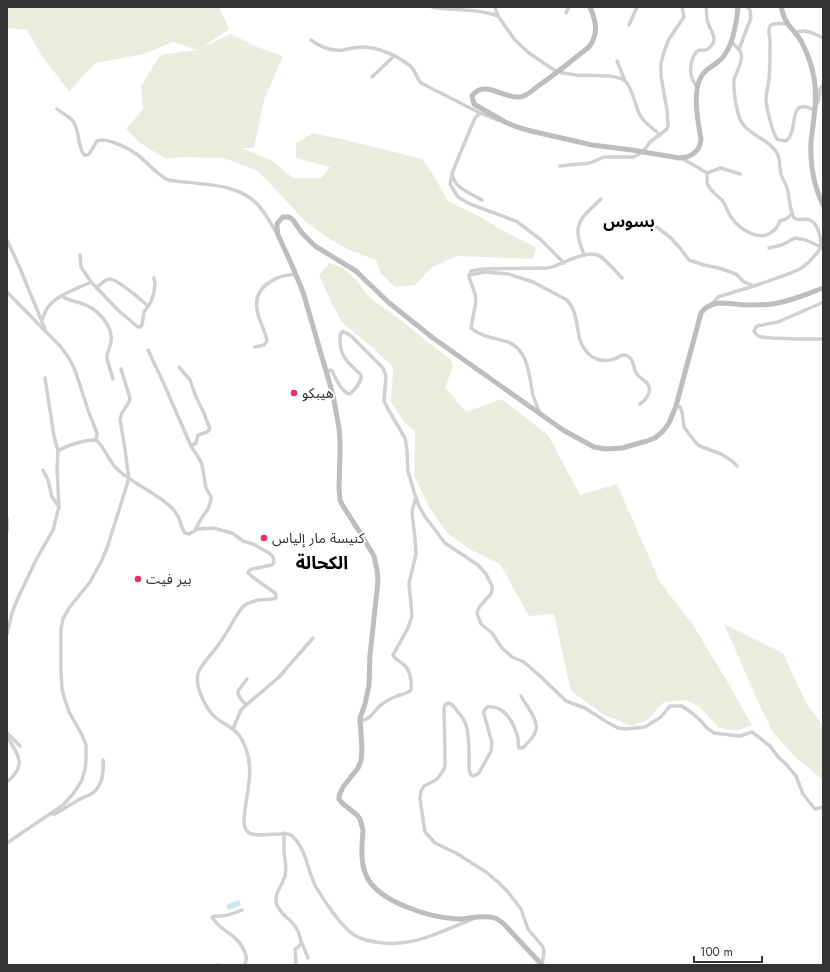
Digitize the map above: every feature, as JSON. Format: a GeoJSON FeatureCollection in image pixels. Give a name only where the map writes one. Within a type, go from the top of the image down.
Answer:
{"type":"FeatureCollection","features":[{"type":"Feature","properties":{"kind":"main road"},"geometry":{"type":"LineString","coordinates":[[590,7],[594,16],[596,34],[589,47],[526,95],[520,97],[506,95],[487,89],[475,92],[472,96],[474,104],[505,122],[531,132],[592,145],[679,158],[687,157],[693,154],[698,149],[700,144],[701,138],[696,106],[701,76],[726,54],[732,42],[738,7]]}},
{"type":"Feature","properties":{"kind":"main road"},"geometry":{"type":"LineString","coordinates":[[781,7],[788,24],[802,42],[814,79],[812,160],[815,180],[823,205]]}},
{"type":"Feature","properties":{"kind":"main road"},"geometry":{"type":"LineString","coordinates":[[542,965],[506,926],[498,920],[488,916],[458,919],[426,914],[410,909],[375,888],[366,876],[362,863],[363,830],[360,819],[354,812],[342,803],[339,796],[343,787],[358,768],[361,760],[362,744],[359,722],[369,685],[370,655],[378,575],[377,564],[374,556],[340,500],[339,428],[334,400],[303,292],[276,228],[283,217],[289,217],[315,246],[356,271],[388,302],[433,338],[563,430],[594,447],[605,449],[622,448],[655,438],[669,423],[676,406],[703,310],[712,304],[773,304],[823,288]]}},
{"type":"Feature","properties":{"kind":"street"},"geometry":{"type":"LineString","coordinates":[[432,7],[457,9],[498,16]]}},
{"type":"Feature","properties":{"kind":"street"},"geometry":{"type":"LineString","coordinates":[[490,7],[495,7],[498,16],[516,40],[529,53],[557,72],[576,75],[610,76],[625,81]]}},
{"type":"Feature","properties":{"kind":"street"},"geometry":{"type":"LineString","coordinates":[[566,13],[569,7]]}},
{"type":"Feature","properties":{"kind":"street"},"geometry":{"type":"LineString","coordinates":[[630,26],[637,7]]}},
{"type":"Feature","properties":{"kind":"street"},"geometry":{"type":"LineString","coordinates":[[560,166],[590,163],[604,157],[634,156],[643,152],[650,142],[667,129],[667,110],[661,76],[661,63],[669,39],[684,17],[682,7]]}},
{"type":"Feature","properties":{"kind":"street"},"geometry":{"type":"LineString","coordinates":[[698,88],[691,75],[692,61],[697,51],[703,51],[709,48],[715,40],[711,28],[707,22],[706,7]]}},
{"type":"Feature","properties":{"kind":"street"},"geometry":{"type":"LineString","coordinates":[[739,49],[751,18],[750,10],[747,7]]}},
{"type":"Feature","properties":{"kind":"street"},"geometry":{"type":"LineString","coordinates":[[788,24],[774,24],[771,25],[769,29],[771,39],[770,63],[766,99],[770,119],[777,138],[780,140],[786,140],[789,138],[796,111],[799,108],[806,106],[814,110],[819,99],[820,88],[823,85]]}},
{"type":"Feature","properties":{"kind":"street"},"geometry":{"type":"LineString","coordinates":[[796,33],[806,31],[823,38]]}},
{"type":"Feature","properties":{"kind":"street"},"geometry":{"type":"LineString","coordinates":[[311,40],[317,44],[338,50],[369,47],[382,50],[409,65],[416,72],[418,80],[421,83],[480,113],[505,122]]}},
{"type":"Feature","properties":{"kind":"street"},"geometry":{"type":"LineString","coordinates":[[712,304],[718,297],[754,286],[800,269],[817,253],[821,246],[820,236],[814,223],[810,220],[796,219],[792,214],[788,190],[781,176],[779,159],[771,144],[744,127],[739,117],[734,85],[741,54],[739,49],[732,42]]}},
{"type":"Feature","properties":{"kind":"street"},"geometry":{"type":"LineString","coordinates":[[372,76],[394,56]]}},
{"type":"Feature","properties":{"kind":"street"},"geometry":{"type":"LineString","coordinates":[[617,61],[642,119],[660,135]]}},
{"type":"Feature","properties":{"kind":"street"},"geometry":{"type":"LineString","coordinates":[[57,109],[74,122],[84,155],[88,155],[97,141],[102,139],[128,148],[161,177],[168,180],[224,187],[235,191],[248,197],[258,205],[278,235]]}},
{"type":"Feature","properties":{"kind":"street"},"geometry":{"type":"LineString","coordinates":[[480,113],[474,121],[452,173],[450,184],[458,197],[470,204],[516,221],[540,239],[564,263]]}},
{"type":"Feature","properties":{"kind":"street"},"geometry":{"type":"LineString","coordinates":[[679,158],[707,173],[721,168],[740,174]]}},
{"type":"Feature","properties":{"kind":"street"},"geometry":{"type":"LineString","coordinates":[[707,173],[708,187],[723,202],[732,218],[744,230],[752,234],[761,236],[771,233],[780,221],[786,219],[792,214]]}},
{"type":"Feature","properties":{"kind":"street"},"geometry":{"type":"LineString","coordinates":[[452,175],[454,180],[463,189],[482,200]]}},
{"type":"Feature","properties":{"kind":"street"},"geometry":{"type":"LineString","coordinates":[[584,255],[578,234],[579,222],[582,217],[601,199]]}},
{"type":"Feature","properties":{"kind":"street"},"geometry":{"type":"LineString","coordinates":[[656,227],[671,238],[689,260],[736,274],[744,282],[754,286]]}},
{"type":"Feature","properties":{"kind":"street"},"geometry":{"type":"LineString","coordinates":[[769,248],[782,245],[795,238],[806,240],[821,246]]}},
{"type":"Feature","properties":{"kind":"street"},"geometry":{"type":"LineString","coordinates":[[7,240],[45,330]]}},
{"type":"Feature","properties":{"kind":"street"},"geometry":{"type":"LineString","coordinates":[[540,414],[534,397],[524,356],[511,343],[485,336],[471,328],[476,301],[469,279],[471,271],[484,269],[552,267],[584,255],[593,254],[598,256],[622,278]]}},
{"type":"Feature","properties":{"kind":"street"},"geometry":{"type":"LineString","coordinates":[[80,255],[81,267],[91,282],[120,312],[138,327],[142,325],[144,312],[154,292],[154,278]]}},
{"type":"Feature","properties":{"kind":"street"},"geometry":{"type":"LineString","coordinates":[[469,275],[485,272],[508,274],[533,282],[567,300],[575,313],[583,348],[590,356],[606,361],[625,355],[633,363],[636,373],[650,388],[649,394],[640,404]]}},
{"type":"Feature","properties":{"kind":"street"},"geometry":{"type":"LineString","coordinates":[[255,347],[264,345],[267,341],[258,311],[258,298],[260,291],[264,286],[281,276],[296,274]]}},
{"type":"Feature","properties":{"kind":"street"},"geometry":{"type":"LineString","coordinates":[[96,288],[107,279],[113,279],[148,306]]}},
{"type":"Feature","properties":{"kind":"street"},"geometry":{"type":"LineString","coordinates":[[42,320],[48,306],[62,296],[91,282]]}},
{"type":"Feature","properties":{"kind":"street"},"geometry":{"type":"LineString","coordinates":[[7,292],[45,330],[69,358],[75,370],[91,420],[97,433],[96,440]]}},
{"type":"Feature","properties":{"kind":"street"},"geometry":{"type":"LineString","coordinates":[[62,296],[68,300],[84,304],[93,309],[106,324],[112,335],[111,346],[106,356],[113,379]]}},
{"type":"Feature","properties":{"kind":"street"},"geometry":{"type":"LineString","coordinates":[[823,302],[778,322],[757,326],[754,331],[761,337],[799,339],[823,338]]}},
{"type":"Feature","properties":{"kind":"street"},"geometry":{"type":"LineString","coordinates":[[328,379],[328,371],[330,370],[346,393],[350,394],[361,380],[361,375],[346,361],[342,355],[340,349],[340,338],[341,332],[343,331],[351,336],[383,368],[386,376],[384,401],[405,438],[408,471],[416,498],[423,513],[443,540],[478,565],[489,580],[492,590],[491,594],[480,606],[477,612],[479,621],[492,632],[502,648],[512,657],[524,662],[566,701],[585,708],[618,728],[626,729],[646,727],[661,717],[670,706],[682,706],[714,733],[740,736],[752,732],[770,746],[796,776],[803,794],[814,809],[823,807]]}},
{"type":"Feature","properties":{"kind":"street"},"geometry":{"type":"LineString","coordinates":[[148,350],[191,446],[202,465],[206,488],[212,496],[208,509],[195,530]]}},
{"type":"Feature","properties":{"kind":"street"},"geometry":{"type":"LineString","coordinates":[[179,367],[190,380],[210,429],[208,432],[198,435],[196,443],[191,446]]}},
{"type":"Feature","properties":{"kind":"street"},"geometry":{"type":"LineString","coordinates":[[7,843],[63,805],[73,794],[82,780],[86,760],[86,745],[69,712],[63,693],[61,672],[62,624],[69,608],[90,582],[102,560],[129,478],[126,450],[120,419],[130,398],[121,368]]}},
{"type":"Feature","properties":{"kind":"street"},"geometry":{"type":"LineString","coordinates":[[7,634],[12,613],[52,530],[59,507],[57,468],[58,451],[54,436],[45,378]]}},
{"type":"Feature","properties":{"kind":"street"},"geometry":{"type":"LineString","coordinates":[[676,406],[680,407],[684,427],[696,443],[721,454],[737,466]]}},
{"type":"Feature","properties":{"kind":"street"},"geometry":{"type":"LineString","coordinates":[[58,451],[63,448],[90,440],[96,440],[102,445],[108,458],[116,468],[173,509],[179,518],[185,533],[189,534],[195,530],[213,528],[232,533],[243,541],[253,544],[269,553],[273,557],[274,562],[272,565],[252,569],[248,573],[275,593],[277,596],[276,598],[259,599],[244,605],[219,644],[199,670],[197,677],[197,684],[210,711],[215,717],[233,729],[240,736],[246,752],[249,763],[249,773],[244,827],[248,832],[260,835],[290,834],[298,843],[316,888],[331,910],[350,932],[362,939],[372,942],[399,943],[420,939],[477,917]]}},
{"type":"Feature","properties":{"kind":"street"},"geometry":{"type":"LineString","coordinates":[[42,470],[48,480],[52,497],[59,507]]}},
{"type":"Feature","properties":{"kind":"street"},"geometry":{"type":"LineString","coordinates":[[359,722],[368,719],[385,702],[411,690],[411,682],[407,668],[394,658],[393,655],[396,647],[408,628],[412,616],[409,583],[416,554],[412,513],[416,498]]}},
{"type":"Feature","properties":{"kind":"street"},"geometry":{"type":"LineString","coordinates":[[7,519],[7,532]]}},
{"type":"Feature","properties":{"kind":"street"},"geometry":{"type":"LineString","coordinates":[[233,729],[241,710],[279,677],[312,638]]}},
{"type":"Feature","properties":{"kind":"street"},"geometry":{"type":"LineString","coordinates":[[246,705],[238,694],[248,679]]}},
{"type":"Feature","properties":{"kind":"street"},"geometry":{"type":"LineString","coordinates":[[520,696],[536,721],[537,728],[535,734],[523,748],[519,748],[515,729],[508,716],[504,711],[496,706],[487,707],[484,714],[492,742],[491,751],[480,773],[474,776],[471,775],[469,770],[468,734],[466,725],[463,718],[454,706],[451,703],[446,703],[444,709],[445,766],[437,779],[425,784],[422,787],[420,799],[425,832],[433,841],[456,852],[486,872],[498,882],[516,902],[521,909],[528,929],[543,947],[544,952],[542,965]]}},
{"type":"Feature","properties":{"kind":"street"},"geometry":{"type":"LineString","coordinates":[[7,733],[20,746]]}},
{"type":"Feature","properties":{"kind":"street"},"geometry":{"type":"LineString","coordinates":[[7,737],[18,754],[20,762],[18,770],[7,782]]}},
{"type":"Feature","properties":{"kind":"street"},"geometry":{"type":"LineString","coordinates":[[50,814],[55,814],[91,794],[98,788],[104,768],[103,760]]}},
{"type":"Feature","properties":{"kind":"street"},"geometry":{"type":"LineString","coordinates":[[284,833],[285,875],[277,896],[277,904],[282,912],[296,925],[308,958]]}},
{"type":"Feature","properties":{"kind":"street"},"geometry":{"type":"LineString","coordinates":[[242,910],[212,917],[215,922],[234,936],[242,946],[247,961],[244,965]]}},
{"type":"Feature","properties":{"kind":"street"},"geometry":{"type":"LineString","coordinates":[[295,965],[295,949],[302,943]]}},
{"type":"Feature","properties":{"kind":"shaded area"},"geometry":{"type":"Polygon","coordinates":[[[7,7],[219,7],[229,29],[201,48],[231,34],[257,47],[283,56],[264,100],[254,148],[242,148],[272,161],[293,178],[321,178],[330,167],[296,158],[296,143],[313,133],[422,159],[434,176],[448,201],[537,248],[532,259],[457,256],[431,268],[415,285],[395,287],[381,273],[376,260],[347,249],[325,236],[305,221],[258,171],[224,158],[183,157],[166,159],[140,143],[126,129],[143,109],[141,86],[160,55],[197,50],[173,42],[144,54],[96,63],[69,91],[41,55],[27,30],[7,28],[7,7]]]}},
{"type":"Feature","properties":{"kind":"shaded area"},"geometry":{"type":"Polygon","coordinates":[[[329,263],[342,267],[356,280],[371,299],[401,320],[451,360],[453,367],[445,387],[466,412],[502,399],[548,435],[580,495],[617,484],[660,582],[693,625],[752,725],[739,730],[729,730],[718,727],[699,706],[685,700],[664,702],[647,720],[632,726],[604,715],[571,691],[554,614],[529,616],[500,564],[473,551],[448,534],[429,507],[414,476],[415,431],[405,423],[391,402],[393,367],[342,322],[319,275],[329,263]]]}},
{"type":"Feature","properties":{"kind":"shaded area"},"geometry":{"type":"Polygon","coordinates":[[[724,624],[783,653],[806,703],[823,726],[823,780],[794,756],[772,731],[724,624]]]}},
{"type":"Feature","properties":{"kind":"water"},"geometry":{"type":"Polygon","coordinates":[[[239,900],[241,905],[228,910],[226,905],[239,900]]]}},
{"type":"Feature","properties":{"kind":"place","name":"هيبكو"},"geometry":{"type":"Point","coordinates":[294,393]}},
{"type":"Feature","properties":{"kind":"place","name":"كنيسة مار إلياس"},"geometry":{"type":"Point","coordinates":[264,538]}},
{"type":"Feature","properties":{"kind":"place","name":"بير فيت"},"geometry":{"type":"Point","coordinates":[138,579]}},
{"type":"Feature","properties":{"kind":"district","name":"بسوس"},"geometry":{"type":"Point","coordinates":[629,221]}},
{"type":"Feature","properties":{"kind":"district","name":"الكحالة"},"geometry":{"type":"Point","coordinates":[322,563]}}]}
